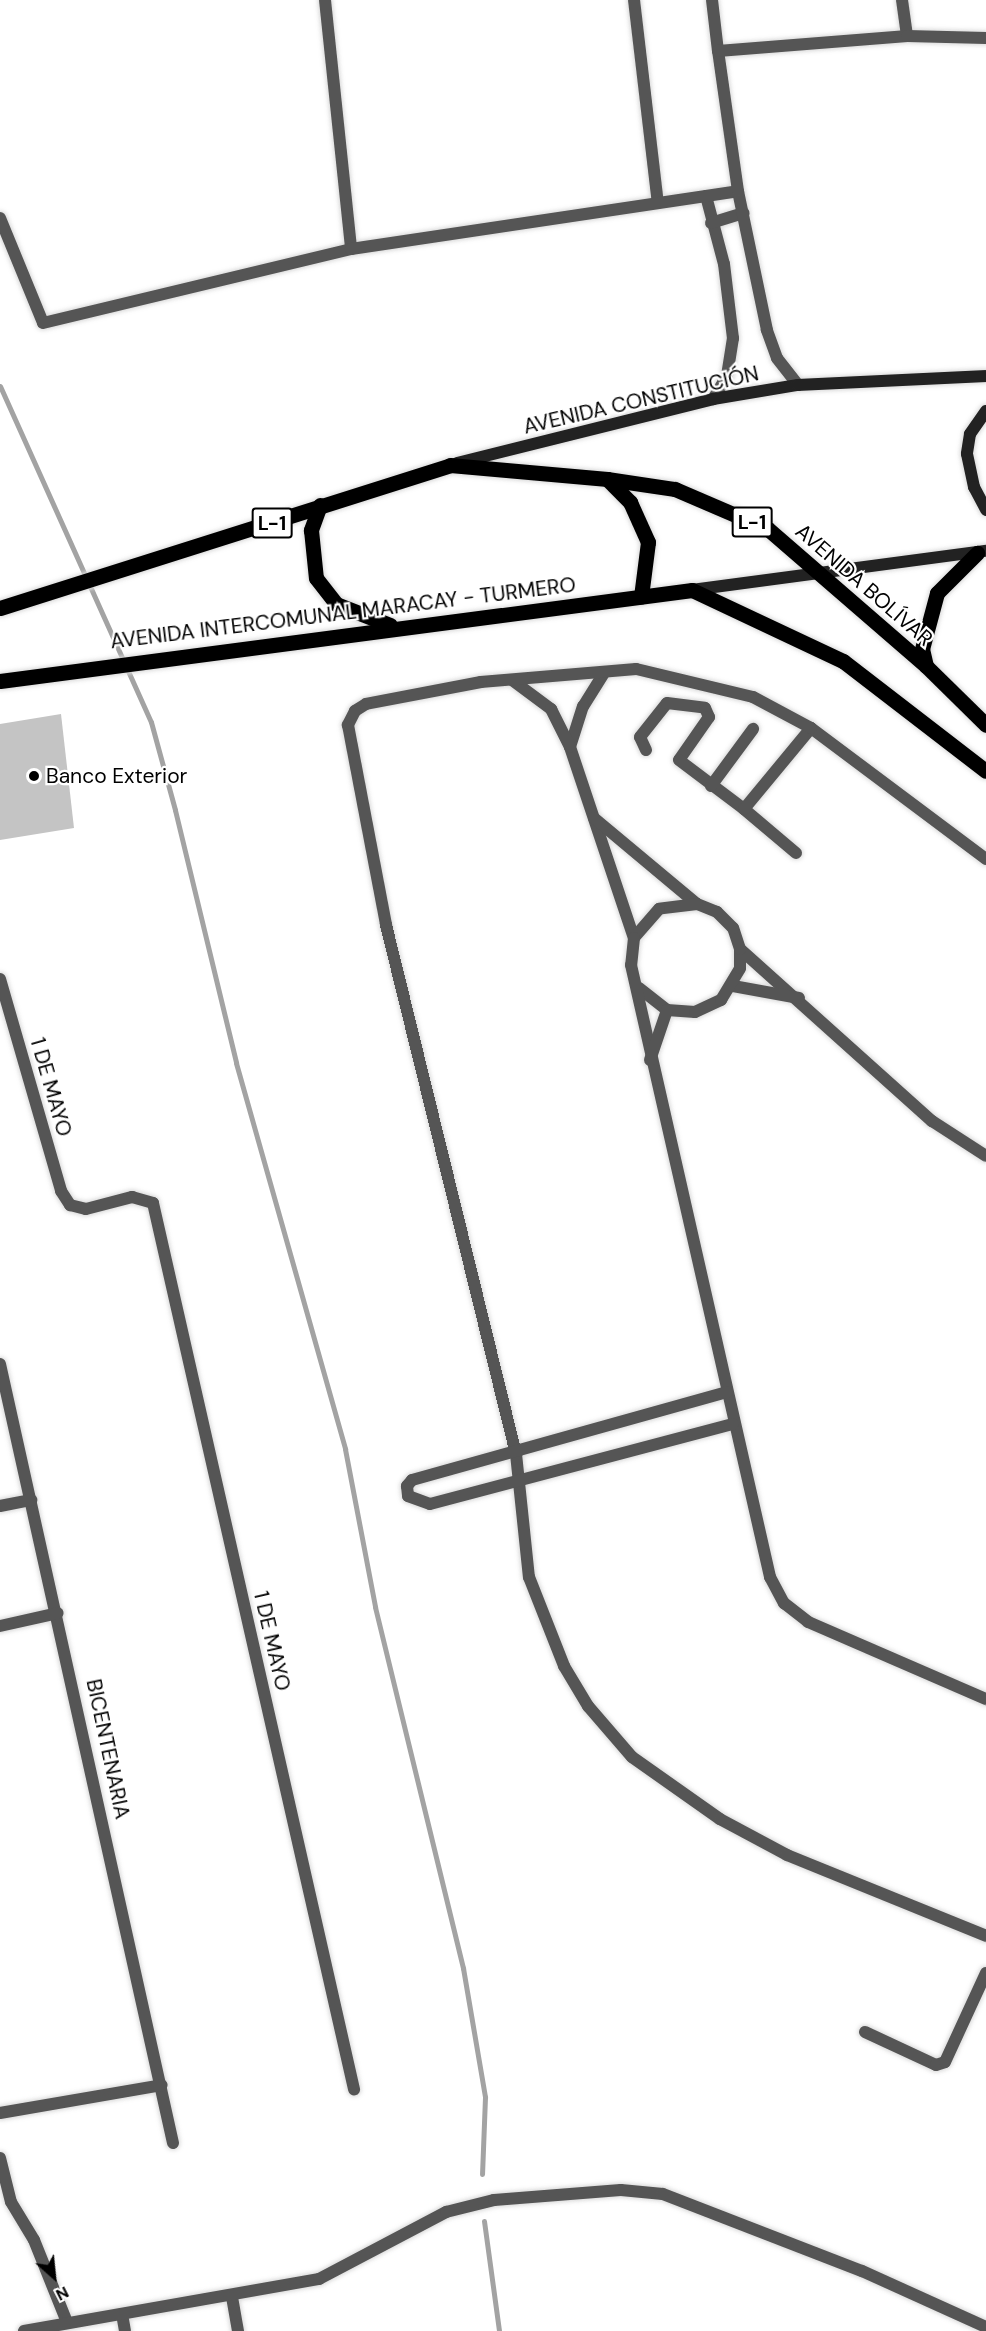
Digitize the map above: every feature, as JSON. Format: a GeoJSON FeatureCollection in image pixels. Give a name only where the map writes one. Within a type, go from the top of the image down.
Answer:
{"type":"FeatureCollection","features":[{"type":"Feature","properties":{"kind":"main road","name":"AVENIDA BOLÍVAR"},"geometry":{"type":"LineString","coordinates":[[450,465],[607,479],[675,489],[768,529],[926,666],[986,725]]}},
{"type":"Feature","properties":{"kind":"main road","name":"L-1"},"geometry":{"type":"LineString","coordinates":[[0,608],[450,465]]}},
{"type":"Feature","properties":{"kind":"main road"},"geometry":{"type":"LineString","coordinates":[[607,479],[630,502],[648,542],[642,597]]}},
{"type":"Feature","properties":{"kind":"main road"},"geometry":{"type":"LineString","coordinates":[[320,505],[311,530],[316,578],[336,604],[394,626]]}},
{"type":"Feature","properties":{"kind":"main road"},"geometry":{"type":"LineString","coordinates":[[926,666],[922,649],[937,593],[981,552]]}},
{"type":"Feature","properties":{"kind":"main road"},"geometry":{"type":"LineString","coordinates":[[692,590],[843,661],[986,771]]}},
{"type":"Feature","properties":{"kind":"main road","name":"AVENIDA INTERCOMUNAL MARACAY - TURMERO"},"geometry":{"type":"LineString","coordinates":[[0,681],[394,626],[692,590]]}},
{"type":"Feature","properties":{"kind":"street"},"geometry":{"type":"LineString","coordinates":[[325,0],[351,249]]}},
{"type":"Feature","properties":{"kind":"street"},"geometry":{"type":"LineString","coordinates":[[634,0],[657,203]]}},
{"type":"Feature","properties":{"kind":"street"},"geometry":{"type":"LineString","coordinates":[[712,0],[738,191],[767,330],[777,358],[798,385]]}},
{"type":"Feature","properties":{"kind":"street"},"geometry":{"type":"LineString","coordinates":[[902,0],[907,36]]}},
{"type":"Feature","properties":{"kind":"street"},"geometry":{"type":"LineString","coordinates":[[718,51],[907,36],[986,38]]}},
{"type":"Feature","properties":{"kind":"street"},"geometry":{"type":"LineString","coordinates":[[0,218],[43,323],[351,249],[738,191]]}},
{"type":"Feature","properties":{"kind":"street"},"geometry":{"type":"LineString","coordinates":[[706,196],[711,223],[724,264],[733,338],[727,376],[713,399]]}},
{"type":"Feature","properties":{"kind":"street"},"geometry":{"type":"LineString","coordinates":[[711,223],[744,213]]}},
{"type":"Feature","properties":{"kind":"street","name":"AVENIDA CONSTITUCIÓN"},"geometry":{"type":"LineString","coordinates":[[450,465],[713,399],[798,385],[986,376]]}},
{"type":"Feature","properties":{"kind":"street"},"geometry":{"type":"LineString","coordinates":[[986,411],[970,434],[967,454],[974,487],[986,510]]}},
{"type":"Feature","properties":{"kind":"street"},"geometry":{"type":"LineString","coordinates":[[692,590],[981,552]]}},
{"type":"Feature","properties":{"kind":"street"},"geometry":{"type":"LineString","coordinates":[[986,859],[812,728],[753,697],[636,669],[481,682],[366,704],[355,711],[348,725],[386,925],[516,1454],[529,1577],[546,1626],[588,1706],[632,1756],[720,1819],[788,1855],[986,1936]]}},
{"type":"Feature","properties":{"kind":"street"},"geometry":{"type":"LineString","coordinates":[[570,747],[584,706],[604,673]]}},
{"type":"Feature","properties":{"kind":"street"},"geometry":{"type":"LineString","coordinates":[[512,680],[551,710],[570,747],[634,938],[631,965],[639,988],[650,1061],[770,1577],[784,1603],[808,1622],[986,1699]]}},
{"type":"Feature","properties":{"kind":"street"},"geometry":{"type":"LineString","coordinates":[[646,750],[640,737],[667,704],[705,708],[709,717],[679,760],[744,809],[796,853]]}},
{"type":"Feature","properties":{"kind":"street"},"geometry":{"type":"LineString","coordinates":[[744,809],[812,728]]}},
{"type":"Feature","properties":{"kind":"street"},"geometry":{"type":"LineString","coordinates":[[711,786],[753,729]]}},
{"type":"Feature","properties":{"kind":"street"},"geometry":{"type":"LineString","coordinates":[[593,818],[697,904],[717,912],[733,928],[740,949],[733,986],[721,1000],[695,1012],[667,1010],[639,988]]}},
{"type":"Feature","properties":{"kind":"street"},"geometry":{"type":"LineString","coordinates":[[634,938],[659,909],[697,904]]}},
{"type":"Feature","properties":{"kind":"street"},"geometry":{"type":"LineString","coordinates":[[740,949],[800,998],[932,1121],[986,1156]]}},
{"type":"Feature","properties":{"kind":"street","name":"1 DE MAYO"},"geometry":{"type":"LineString","coordinates":[[0,979],[61,1191],[70,1205],[86,1209],[132,1197],[153,1203],[354,2089]]}},
{"type":"Feature","properties":{"kind":"street"},"geometry":{"type":"LineString","coordinates":[[733,986],[800,998]]}},
{"type":"Feature","properties":{"kind":"street"},"geometry":{"type":"LineString","coordinates":[[650,1061],[667,1010]]}},
{"type":"Feature","properties":{"kind":"street","name":"BICENTENARIA"},"geometry":{"type":"LineString","coordinates":[[0,1364],[2,1381],[58,1613],[173,2143]]}},
{"type":"Feature","properties":{"kind":"street"},"geometry":{"type":"LineString","coordinates":[[727,1392],[516,1454],[412,1480],[407,1486],[408,1496],[429,1503],[733,1424]]}},
{"type":"Feature","properties":{"kind":"street"},"geometry":{"type":"LineString","coordinates":[[0,1506],[32,1500]]}},
{"type":"Feature","properties":{"kind":"street"},"geometry":{"type":"LineString","coordinates":[[0,1626],[58,1613]]}},
{"type":"Feature","properties":{"kind":"street"},"geometry":{"type":"LineString","coordinates":[[864,2032],[936,2065],[945,2062],[986,1973]]}},
{"type":"Feature","properties":{"kind":"street"},"geometry":{"type":"LineString","coordinates":[[0,2113],[162,2085]]}},
{"type":"Feature","properties":{"kind":"street"},"geometry":{"type":"LineString","coordinates":[[0,2158],[6,2203],[34,2240],[67,2322]]}},
{"type":"Feature","properties":{"kind":"street"},"geometry":{"type":"LineString","coordinates":[[24,2331],[67,2322],[232,2297],[319,2279],[446,2212],[494,2200],[621,2190],[663,2194],[861,2271],[986,2327]]}},
{"type":"Feature","properties":{"kind":"street"},"geometry":{"type":"LineString","coordinates":[[232,2297],[238,2331]]}},
{"type":"Feature","properties":{"kind":"street"},"geometry":{"type":"LineString","coordinates":[[122,2314],[125,2331]]}},
{"type":"Feature","properties":{"kind":"building","name":"Banco Exterior"},"geometry":{"type":"Polygon","coordinates":[[[61,714],[74,828],[0,840],[0,724],[61,714]]]}},
{"type":"Feature","properties":{"kind":"waterway"},"geometry":{"type":"LineString","coordinates":[[0,386],[151,722],[175,810],[236,1063],[345,1449],[375,1607],[463,1968],[485,2097],[482,2174]]}},
{"type":"Feature","properties":{"kind":"waterway"},"geometry":{"type":"LineString","coordinates":[[484,2221],[499,2331]]}},
{"type":"Feature","properties":{"kind":"place","name":"Banco Exterior"},"geometry":{"type":"Point","coordinates":[34,776]}}]}
